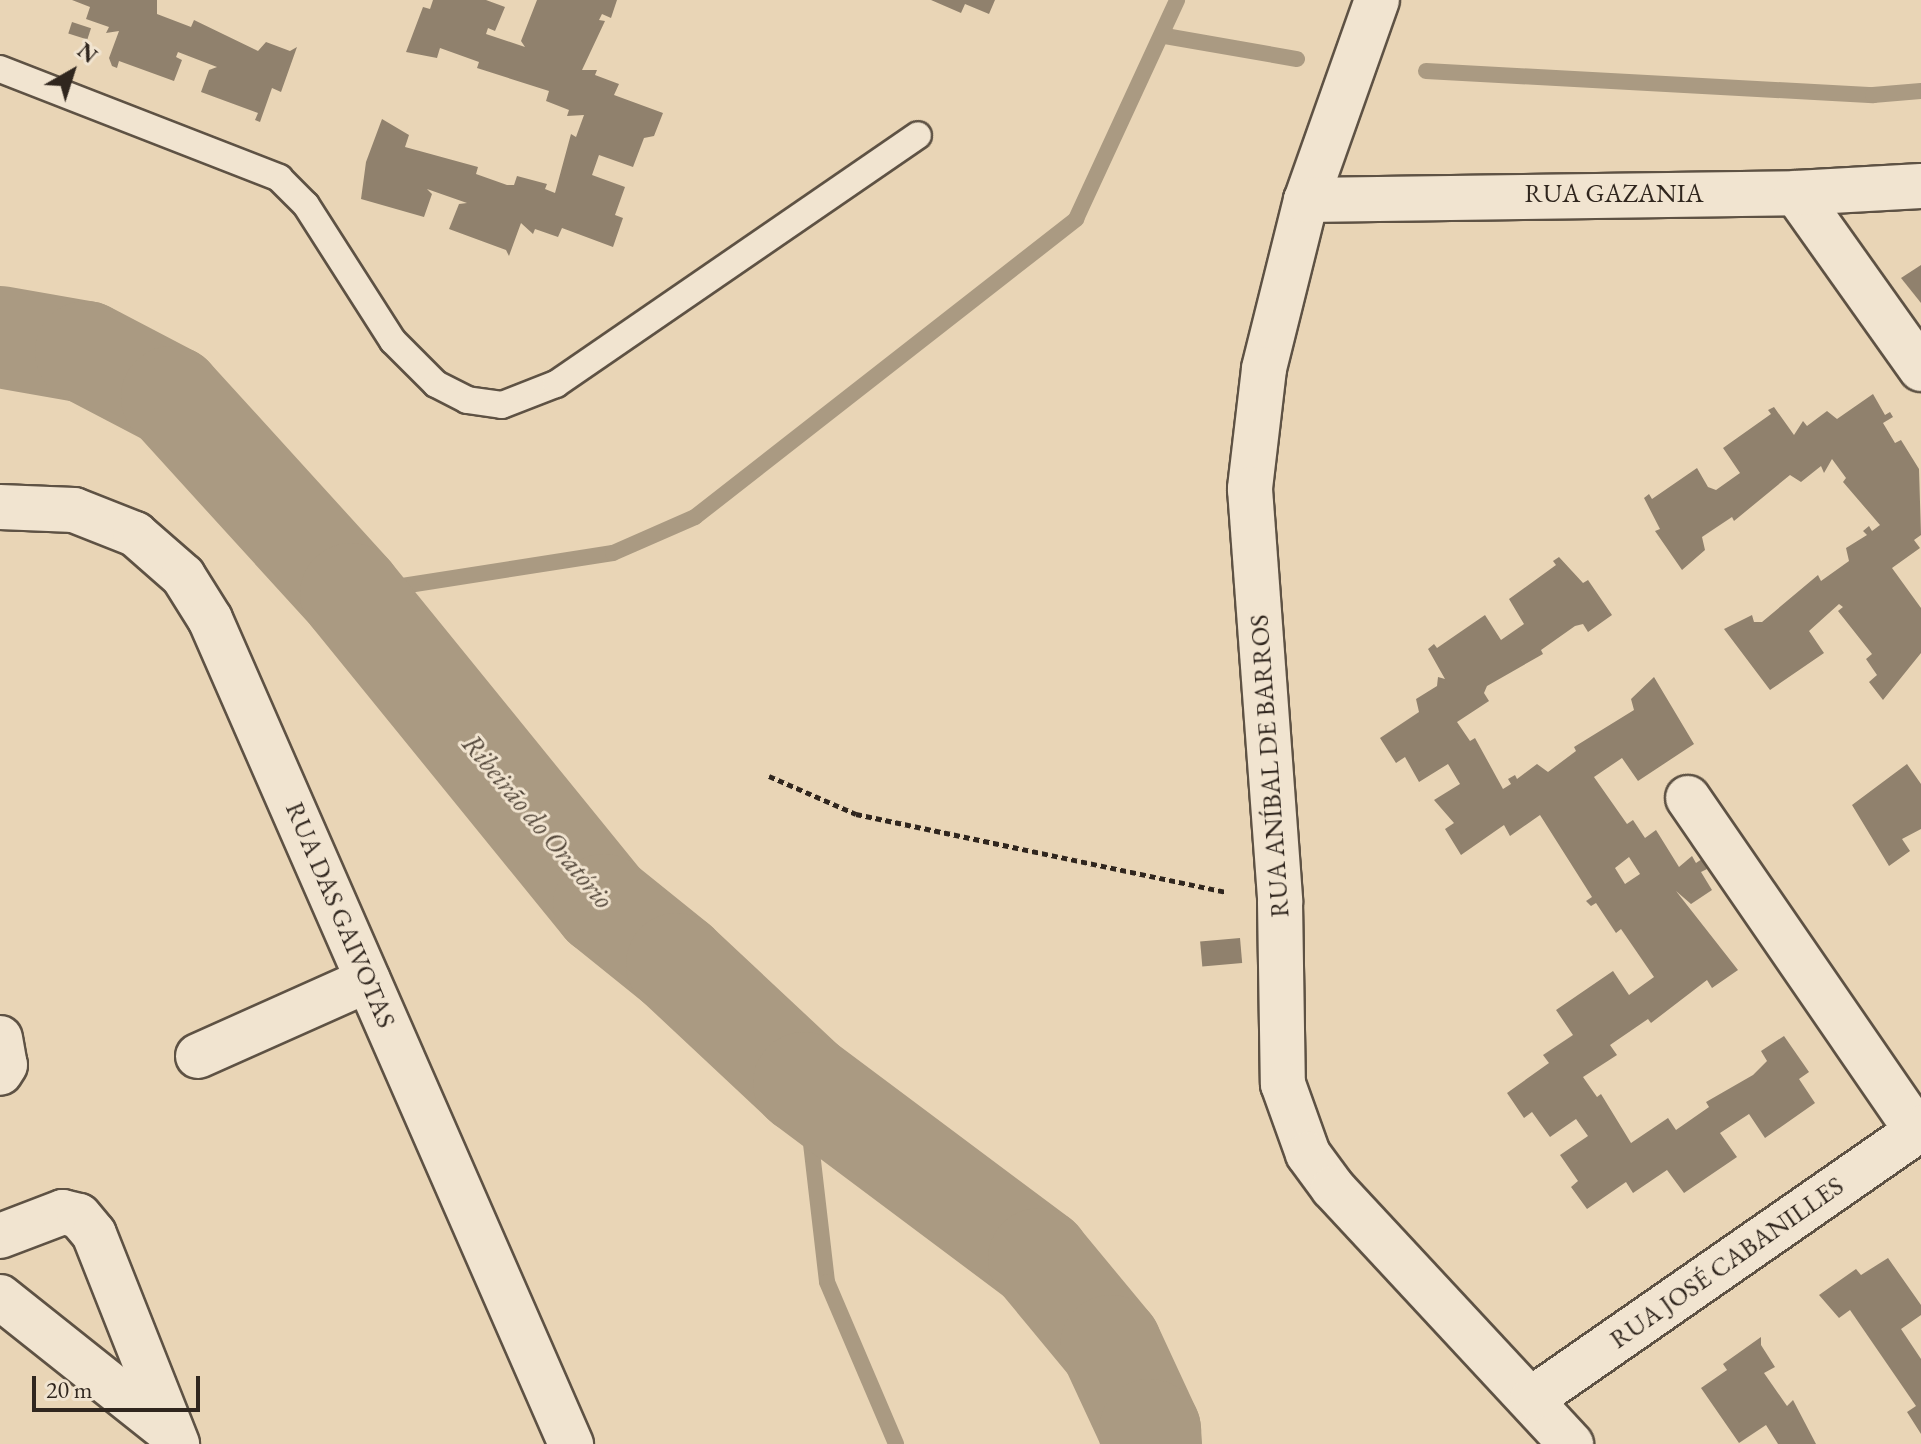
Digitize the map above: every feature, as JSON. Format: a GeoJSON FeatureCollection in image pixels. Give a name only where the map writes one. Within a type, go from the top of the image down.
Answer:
{"type":"FeatureCollection","features":[{"type":"Feature","properties":{"kind":"street","name":"RUA ANÍBAL DE BARROS"},"geometry":{"type":"LineString","coordinates":[[1377,0],[1306,200],[1264,369],[1250,489],[1280,902],[1283,1084],[1308,1154],[1333,1188],[1533,1398],[1571,1444]]}},
{"type":"Feature","properties":{"kind":"street","name":"RUA GAZANIA"},"geometry":{"type":"LineString","coordinates":[[1306,200],[1796,193],[1921,186]]}},
{"type":"Feature","properties":{"kind":"street"},"geometry":{"type":"LineString","coordinates":[[1796,193],[1921,369]]}},
{"type":"Feature","properties":{"kind":"street","name":"RUA DAS GAIVOTAS"},"geometry":{"type":"LineString","coordinates":[[0,507],[74,510],[135,534],[183,576],[210,619],[571,1444]]}},
{"type":"Feature","properties":{"kind":"street"},"geometry":{"type":"LineString","coordinates":[[1688,798],[1919,1129]]}},
{"type":"Feature","properties":{"kind":"street"},"geometry":{"type":"LineString","coordinates":[[198,1056],[368,980]]}},
{"type":"Feature","properties":{"kind":"street"},"geometry":{"type":"LineString","coordinates":[[0,1038],[5,1065],[0,1073]]}},
{"type":"Feature","properties":{"kind":"street","name":"RUA JOSÉ CABANILLES"},"geometry":{"type":"LineString","coordinates":[[1533,1398],[1919,1129]]}},
{"type":"Feature","properties":{"kind":"street"},"geometry":{"type":"LineString","coordinates":[[0,1236],[63,1212],[79,1216],[94,1234],[175,1440]]}},
{"type":"Feature","properties":{"kind":"street"},"geometry":{"type":"LineString","coordinates":[[0,1297],[175,1440]]}},
{"type":"Feature","properties":{"kind":"lane"},"geometry":{"type":"LineString","coordinates":[[0,69],[279,178],[306,205],[393,341],[436,384],[467,400],[502,405],[556,384],[918,135]]}},
{"type":"Feature","properties":{"kind":"path"},"geometry":{"type":"LineString","coordinates":[[769,776],[856,814],[1280,902]]}},
{"type":"Feature","properties":{"kind":"building"},"geometry":{"type":"Polygon","coordinates":[[[72,0],[157,0],[157,14],[191,27],[194,20],[258,51],[266,42],[290,51],[297,47],[281,92],[272,88],[260,122],[255,120],[258,113],[201,92],[209,70],[217,67],[178,52],[176,57],[182,60],[174,81],[119,61],[117,68],[112,66],[109,58],[119,31],[106,33],[109,27],[86,19],[90,7],[72,0]]]}},
{"type":"Feature","properties":{"kind":"building"},"geometry":{"type":"Polygon","coordinates":[[[433,0],[486,0],[505,7],[495,31],[488,28],[486,34],[525,47],[521,41],[537,0],[617,0],[611,18],[602,14],[599,20],[605,21],[582,70],[597,70],[595,75],[619,84],[614,95],[663,113],[654,136],[644,138],[633,167],[599,155],[592,175],[625,187],[615,215],[623,218],[613,247],[562,228],[558,237],[535,229],[533,234],[521,223],[509,256],[506,250],[449,229],[459,204],[467,203],[427,189],[432,194],[424,217],[361,199],[366,162],[382,119],[409,135],[405,147],[478,167],[476,174],[507,185],[514,185],[517,176],[547,184],[545,189],[555,193],[571,134],[576,137],[584,115],[567,116],[569,110],[546,101],[549,91],[477,68],[479,62],[440,48],[437,58],[406,52],[423,7],[430,9],[433,0]]]}},
{"type":"Feature","properties":{"kind":"building"},"geometry":{"type":"Polygon","coordinates":[[[931,0],[995,0],[989,14],[965,4],[961,13],[931,0]]]}},
{"type":"Feature","properties":{"kind":"building"},"geometry":{"type":"Polygon","coordinates":[[[72,22],[91,28],[87,40],[68,33],[72,22]]]}},
{"type":"Feature","properties":{"kind":"building"},"geometry":{"type":"Polygon","coordinates":[[[1921,265],[1921,303],[1901,278],[1921,265]]]}},
{"type":"Feature","properties":{"kind":"building"},"geometry":{"type":"Polygon","coordinates":[[[1873,394],[1885,415],[1890,412],[1893,417],[1883,423],[1895,443],[1901,440],[1919,469],[1921,535],[1914,540],[1920,548],[1892,568],[1921,608],[1921,653],[1883,700],[1869,682],[1877,675],[1866,659],[1872,654],[1838,611],[1843,607],[1839,604],[1809,631],[1824,653],[1770,690],[1724,629],[1752,615],[1754,622],[1762,622],[1818,575],[1821,581],[1849,561],[1846,548],[1867,535],[1863,531],[1869,526],[1872,531],[1880,525],[1843,482],[1846,478],[1832,459],[1824,473],[1821,466],[1801,482],[1790,475],[1734,521],[1732,517],[1702,537],[1705,550],[1682,570],[1655,531],[1660,529],[1644,498],[1649,494],[1652,499],[1697,468],[1708,487],[1716,490],[1740,473],[1723,448],[1771,414],[1768,410],[1774,407],[1794,435],[1803,421],[1807,426],[1827,411],[1837,419],[1873,394]]]}},
{"type":"Feature","properties":{"kind":"building"},"geometry":{"type":"Polygon","coordinates":[[[1559,557],[1583,583],[1588,580],[1612,615],[1588,632],[1583,624],[1575,626],[1541,650],[1543,654],[1487,686],[1484,693],[1489,701],[1457,722],[1470,741],[1475,738],[1503,789],[1511,784],[1508,779],[1515,775],[1517,779],[1537,764],[1548,772],[1576,751],[1574,747],[1634,710],[1631,699],[1654,677],[1694,744],[1638,781],[1622,758],[1594,777],[1627,824],[1633,820],[1645,838],[1656,830],[1679,867],[1692,856],[1696,863],[1702,859],[1707,869],[1701,872],[1712,890],[1691,904],[1676,891],[1738,970],[1712,988],[1707,980],[1651,1023],[1648,1019],[1610,1045],[1617,1055],[1583,1077],[1597,1097],[1601,1094],[1631,1143],[1668,1118],[1676,1130],[1709,1107],[1706,1102],[1753,1075],[1767,1061],[1761,1051],[1784,1036],[1809,1072],[1799,1079],[1815,1103],[1765,1138],[1749,1114],[1720,1133],[1737,1157],[1684,1193],[1667,1170],[1633,1193],[1626,1182],[1587,1209],[1571,1187],[1578,1181],[1560,1155],[1588,1136],[1576,1119],[1550,1137],[1532,1112],[1524,1118],[1507,1093],[1549,1063],[1543,1055],[1573,1035],[1556,1010],[1613,971],[1629,995],[1654,977],[1621,929],[1616,933],[1596,903],[1591,906],[1586,901],[1592,897],[1540,815],[1510,836],[1504,825],[1461,855],[1445,829],[1454,823],[1434,800],[1460,784],[1448,764],[1419,782],[1405,757],[1396,763],[1380,738],[1419,712],[1416,699],[1437,686],[1438,677],[1445,679],[1428,649],[1434,644],[1437,648],[1485,615],[1501,640],[1524,624],[1509,599],[1556,565],[1553,561],[1559,557]],[[1629,857],[1615,868],[1625,884],[1640,874],[1629,857]]]}},
{"type":"Feature","properties":{"kind":"building"},"geometry":{"type":"Polygon","coordinates":[[[1907,764],[1921,784],[1921,829],[1902,839],[1910,851],[1889,866],[1852,805],[1907,764]]]}},
{"type":"Feature","properties":{"kind":"building"},"geometry":{"type":"Polygon","coordinates":[[[1240,938],[1242,963],[1202,966],[1200,941],[1240,938]]]}},
{"type":"Feature","properties":{"kind":"building"},"geometry":{"type":"Polygon","coordinates":[[[1888,1258],[1921,1305],[1921,1315],[1901,1329],[1921,1359],[1921,1434],[1907,1412],[1916,1406],[1850,1310],[1839,1318],[1819,1295],[1856,1269],[1861,1275],[1888,1258]]]}},
{"type":"Feature","properties":{"kind":"building"},"geometry":{"type":"Polygon","coordinates":[[[1761,1337],[1761,1345],[1775,1367],[1764,1373],[1787,1406],[1793,1400],[1816,1444],[1778,1444],[1766,1425],[1739,1443],[1701,1388],[1727,1370],[1723,1364],[1761,1337]]]}},
{"type":"Feature","properties":{"kind":"waterway"},"geometry":{"type":"LineString","coordinates":[[351,594],[613,553],[695,517],[1076,219],[1177,0]]}},
{"type":"Feature","properties":{"kind":"waterway"},"geometry":{"type":"LineString","coordinates":[[1165,36],[1297,59]]}},
{"type":"Feature","properties":{"kind":"waterway"},"geometry":{"type":"LineString","coordinates":[[1426,71],[1873,95],[1921,91]]}},
{"type":"Feature","properties":{"kind":"waterway","name":"Ribeirão do Oratório"},"geometry":{"type":"LineString","coordinates":[[0,337],[86,352],[172,397],[351,594],[604,905],[677,964],[804,1083],[1039,1259],[1111,1346],[1150,1430],[1151,1444]]}},
{"type":"Feature","properties":{"kind":"waterway"},"geometry":{"type":"LineString","coordinates":[[804,1083],[827,1282],[896,1444]]}}]}
